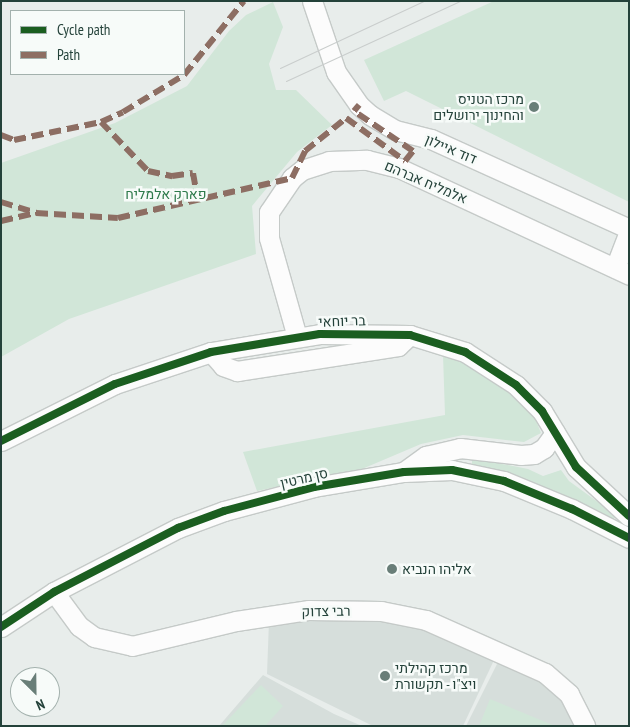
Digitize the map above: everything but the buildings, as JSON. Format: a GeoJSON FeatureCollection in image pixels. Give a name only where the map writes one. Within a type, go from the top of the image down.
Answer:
{"type":"FeatureCollection","features":[{"type":"Feature","properties":{"kind":"street","name":"דוד איילון"},"geometry":{"type":"LineString","coordinates":[[312,1],[325,47],[342,83],[359,105],[381,123],[431,139],[629,230],[622,272]]}},
{"type":"Feature","properties":{"kind":"street","name":"דוד איילון"},"geometry":{"type":"LineString","coordinates":[[318,23],[320,1]]}},
{"type":"Feature","properties":{"kind":"street","name":"אלמליח אברהם"},"geometry":{"type":"LineString","coordinates":[[297,337],[269,238],[269,212],[292,178],[302,170],[329,161],[367,160],[399,168],[622,272]]}},
{"type":"Feature","properties":{"kind":"street","name":"בר יוחאי"},"geometry":{"type":"LineString","coordinates":[[1,441],[115,384],[211,352],[297,337],[375,332],[410,335],[442,343],[488,366],[529,398],[555,432],[576,467],[629,516]]}},
{"type":"Feature","properties":{"kind":"street"},"geometry":{"type":"LineString","coordinates":[[211,352],[224,366],[236,371],[398,346],[410,335]]}},
{"type":"Feature","properties":{"kind":"street"},"geometry":{"type":"LineString","coordinates":[[404,472],[426,456],[460,448],[521,455],[534,454],[544,448],[555,432]]}},
{"type":"Feature","properties":{"kind":"street","name":"סן מרטין"},"geometry":{"type":"LineString","coordinates":[[1,627],[54,592],[178,528],[224,512],[314,487],[404,472],[452,470],[504,481],[572,509],[629,538]]}},
{"type":"Feature","properties":{"kind":"street","name":"רבי צדוק"},"geometry":{"type":"LineString","coordinates":[[54,592],[79,626],[94,637],[132,646],[236,621],[309,610],[382,611],[426,620],[545,673],[569,694],[585,726]]}},
{"type":"Feature","properties":{"kind":"shaded area"},"geometry":{"type":"Polygon","coordinates":[[[333,615],[430,628],[495,658],[463,726],[373,726],[267,674],[269,621],[333,615]]]}},
{"type":"Feature","properties":{"kind":"shaded area"},"geometry":{"type":"Polygon","coordinates":[[[499,660],[535,675],[554,691],[569,709],[575,726],[466,726],[499,660]]]}},
{"type":"Feature","properties":{"kind":"shaded area"},"geometry":{"type":"Polygon","coordinates":[[[263,675],[334,714],[362,726],[219,726],[263,675]]]}},
{"type":"Feature","properties":{"kind":"green space","name":"מרכז הטניס והחינוך ירושלים"},"geometry":{"type":"Polygon","coordinates":[[[494,1],[629,1],[629,202],[406,91],[384,101],[364,60],[494,1]]]}},
{"type":"Feature","properties":{"kind":"green space","name":"פארק אלמליח"},"geometry":{"type":"Polygon","coordinates":[[[273,2],[283,27],[269,64],[276,90],[296,90],[332,125],[297,152],[252,206],[256,254],[69,319],[1,357],[1,163],[115,123],[187,86],[229,31],[246,15],[273,2]]]}},
{"type":"Feature","properties":{"kind":"green space"},"geometry":{"type":"Polygon","coordinates":[[[443,355],[472,366],[499,382],[533,413],[541,433],[524,442],[463,435],[421,444],[362,469],[257,491],[243,452],[445,415],[443,355]]]}},
{"type":"Feature","properties":{"kind":"green space"},"geometry":{"type":"Polygon","coordinates":[[[472,458],[528,469],[543,476],[561,470],[569,481],[617,516],[610,522],[472,467],[472,458]]]}},
{"type":"Feature","properties":{"kind":"green space"},"geometry":{"type":"Polygon","coordinates":[[[261,685],[283,706],[265,726],[222,726],[261,685]]]}},
{"type":"Feature","properties":{"kind":"green space"},"geometry":{"type":"Polygon","coordinates":[[[490,699],[555,726],[479,726],[490,699]]]}},
{"type":"Feature","properties":{"kind":"tram line"},"geometry":{"type":"LineString","coordinates":[[280,68],[424,1]]}},
{"type":"Feature","properties":{"kind":"tram line"},"geometry":{"type":"LineString","coordinates":[[286,81],[460,1]]}},
{"type":"Feature","properties":{"kind":"marked path"},"geometry":{"type":"LineString","coordinates":[[185,74],[244,1]]}},
{"type":"Feature","properties":{"kind":"marked path"},"geometry":{"type":"LineString","coordinates":[[1,135],[14,140],[101,122],[123,112],[184,75]]}},
{"type":"Feature","properties":{"kind":"marked path"},"geometry":{"type":"LineString","coordinates":[[1,221],[36,213],[118,218],[292,178],[305,151],[346,118],[405,161],[413,151],[354,111],[359,105]]}},
{"type":"Feature","properties":{"kind":"marked path"},"geometry":{"type":"LineString","coordinates":[[101,122],[148,171],[172,176],[193,173],[198,200]]}},
{"type":"Feature","properties":{"kind":"marked path"},"geometry":{"type":"LineString","coordinates":[[1,202],[36,213]]}},
{"type":"Feature","properties":{"kind":"cycle path"},"geometry":{"type":"LineString","coordinates":[[1,441],[115,384],[211,352],[320,334],[410,335],[465,352],[516,385],[542,411],[576,467],[629,516]]}},
{"type":"Feature","properties":{"kind":"cycle path"},"geometry":{"type":"LineString","coordinates":[[1,627],[54,592],[178,528],[224,511],[314,487],[404,472],[452,470],[504,481],[572,509],[629,538]]}},
{"type":"Feature","properties":{"kind":"place","name":"מרכז הטניס והחינוך ירושלים"},"geometry":{"type":"Point","coordinates":[534,107]}},
{"type":"Feature","properties":{"kind":"place","name":"אליהו הנביא"},"geometry":{"type":"Point","coordinates":[392,569]}},
{"type":"Feature","properties":{"kind":"place","name":"מרכז קהילתי ויצ\"ו - תקשורת"},"geometry":{"type":"Point","coordinates":[385,676]}}]}
